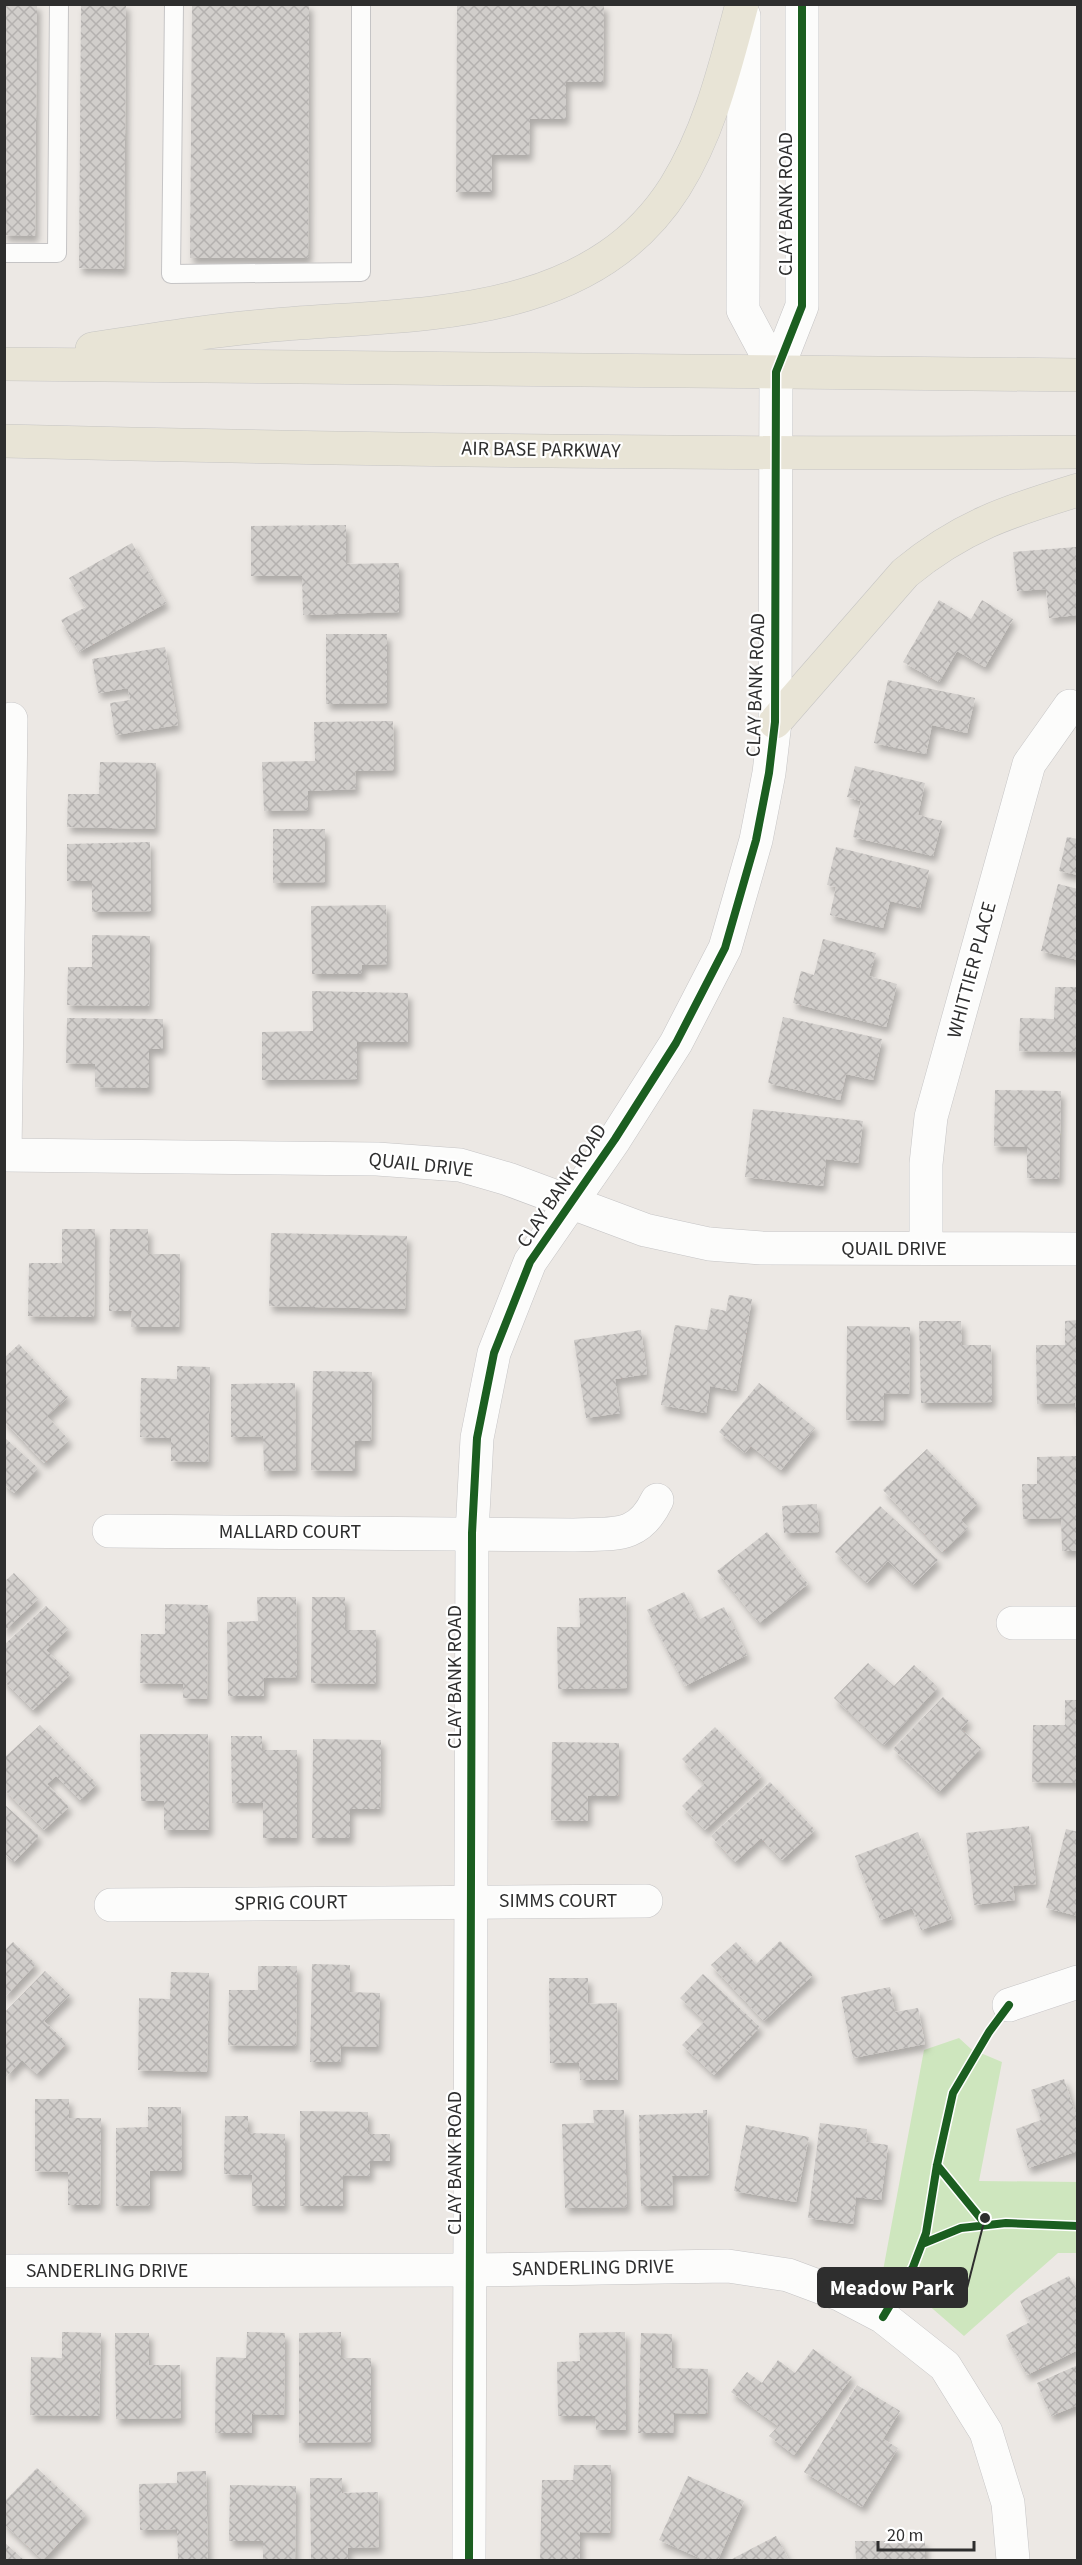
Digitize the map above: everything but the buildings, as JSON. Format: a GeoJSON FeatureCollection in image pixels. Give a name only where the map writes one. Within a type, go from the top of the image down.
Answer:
{"type":"FeatureCollection","features":[{"type":"Feature","properties":{"kind":"main road"},"geometry":{"type":"LineString","coordinates":[[4,363],[209,330],[462,310],[506,302],[557,285],[597,264],[638,231],[674,189],[694,154],[718,92],[743,4]]}},
{"type":"Feature","properties":{"kind":"main road"},"geometry":{"type":"LineString","coordinates":[[4,363],[1077,375]]}},
{"type":"Feature","properties":{"kind":"main road","name":"AIR BASE PARKWAY"},"geometry":{"type":"LineString","coordinates":[[4,441],[276,448],[775,453],[1077,452]]}},
{"type":"Feature","properties":{"kind":"main road"},"geometry":{"type":"LineString","coordinates":[[775,722],[905,573],[930,552],[984,521],[1077,490]]}},
{"type":"Feature","properties":{"kind":"street","name":"CLAY BANK ROAD"},"geometry":{"type":"LineString","coordinates":[[743,4],[743,310],[776,372]]}},
{"type":"Feature","properties":{"kind":"street","name":"CLAY BANK ROAD"},"geometry":{"type":"LineString","coordinates":[[469,2560],[472,2270],[470,1901],[472,1533],[477,1438],[494,1353],[530,1262],[676,1043],[725,948],[756,840],[769,773],[775,722],[776,372],[802,306],[802,4]]}},
{"type":"Feature","properties":{"kind":"street","name":"WHITTIER PLACE"},"geometry":{"type":"LineString","coordinates":[[926,1248],[926,1164],[931,1117],[1029,764],[1070,706]]}},
{"type":"Feature","properties":{"kind":"street"},"geometry":{"type":"LineString","coordinates":[[5,1155],[11,719]]}},
{"type":"Feature","properties":{"kind":"street","name":"QUAIL DRIVE"},"geometry":{"type":"LineString","coordinates":[[5,1155],[377,1159],[460,1166],[572,1202],[645,1230],[709,1244],[762,1248],[1077,1249]]}},
{"type":"Feature","properties":{"kind":"street","name":"MALLARD COURT"},"geometry":{"type":"LineString","coordinates":[[108,1531],[574,1535],[625,1532],[648,1517],[657,1500]]}},
{"type":"Feature","properties":{"kind":"street"},"geometry":{"type":"LineString","coordinates":[[1012,1623],[1077,1623]]}},
{"type":"Feature","properties":{"kind":"street","name":"SIMMS COURT"},"geometry":{"type":"LineString","coordinates":[[470,1901],[646,1901]]}},
{"type":"Feature","properties":{"kind":"street","name":"SPRIG COURT"},"geometry":{"type":"LineString","coordinates":[[111,1905],[470,1901]]}},
{"type":"Feature","properties":{"kind":"street"},"geometry":{"type":"LineString","coordinates":[[1009,2005],[1077,1982]]}},
{"type":"Feature","properties":{"kind":"street","name":"SANDERLING DRIVE"},"geometry":{"type":"LineString","coordinates":[[4,2271],[472,2270],[728,2266],[788,2275],[839,2294],[883,2316],[945,2366],[986,2432],[1008,2504],[1013,2560]]}},
{"type":"Feature","properties":{"kind":"lane"},"geometry":{"type":"LineString","coordinates":[[4,253],[57,253],[59,4]]}},
{"type":"Feature","properties":{"kind":"lane"},"geometry":{"type":"LineString","coordinates":[[174,4],[171,274],[361,272],[361,4]]}},
{"type":"Feature","properties":{"kind":"green space"},"geometry":{"type":"Polygon","coordinates":[[[959,2038],[971,2049],[1002,2062],[979,2181],[1078,2182],[1077,2253],[1058,2253],[964,2336],[926,2303],[882,2276],[924,2050],[959,2038]]]}},
{"type":"Feature","properties":{"kind":"cycle path"},"geometry":{"type":"LineString","coordinates":[[469,2560],[472,1533],[477,1438],[494,1353],[530,1262],[615,1139],[676,1043],[725,948],[756,840],[769,773],[775,722],[776,372],[802,306],[802,4]]}},
{"type":"Feature","properties":{"kind":"cycle path"},"geometry":{"type":"LineString","coordinates":[[883,2317],[913,2267],[926,2233],[937,2165],[953,2093],[989,2032],[1009,2005]]}},
{"type":"Feature","properties":{"kind":"cycle path"},"geometry":{"type":"LineString","coordinates":[[937,2165],[986,2225]]}},
{"type":"Feature","properties":{"kind":"cycle path"},"geometry":{"type":"LineString","coordinates":[[922,2244],[961,2228],[1006,2223],[1078,2226]]}},
{"type":"Feature","properties":{"kind":"place","name":"Meadow Park"},"geometry":{"type":"Point","coordinates":[985,2218]}}]}
